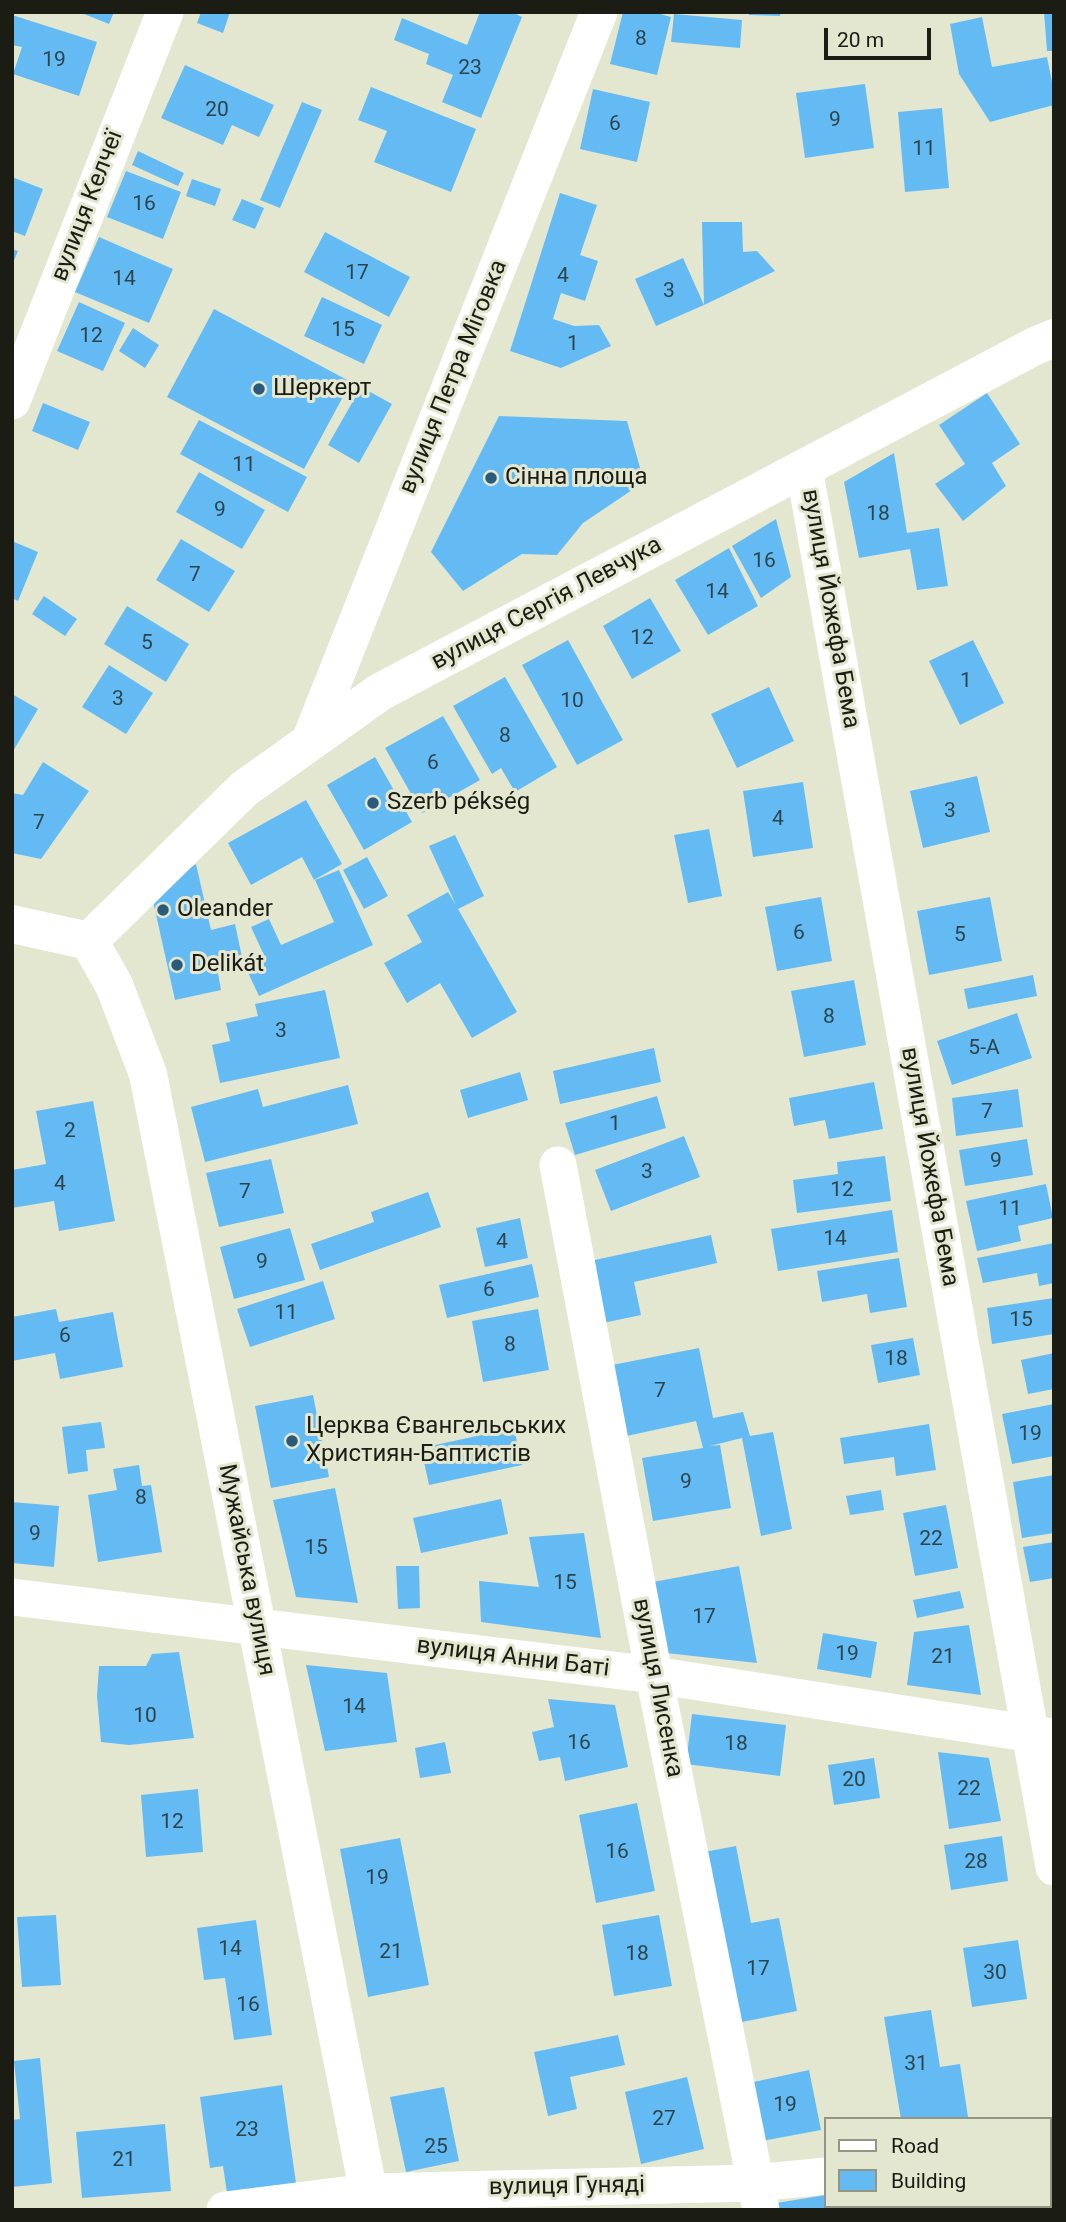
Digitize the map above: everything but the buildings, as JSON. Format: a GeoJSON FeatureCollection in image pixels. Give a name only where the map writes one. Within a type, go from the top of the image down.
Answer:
{"type":"FeatureCollection","features":[{"type":"Feature","properties":{"kind":"main road","name":"вулиця Сергія Левчука"},"geometry":{"type":"LineString","coordinates":[[89,941],[244,789],[380,692],[1054,338]]}},
{"type":"Feature","properties":{"kind":"main road"},"geometry":{"type":"LineString","coordinates":[[12,925],[89,941]]}},
{"type":"Feature","properties":{"kind":"main road","name":"Мужайська вулиця"},"geometry":{"type":"LineString","coordinates":[[89,941],[114,985],[148,1074],[370,2201]]}},
{"type":"Feature","properties":{"kind":"street","name":"вулиця Келчеї"},"geometry":{"type":"LineString","coordinates":[[12,401],[165,12]]}},
{"type":"Feature","properties":{"kind":"street","name":"вулиця Петра Міговка"},"geometry":{"type":"LineString","coordinates":[[309,743],[599,12]]}},
{"type":"Feature","properties":{"kind":"street","name":"вулиця Йожефа Бема"},"geometry":{"type":"LineString","coordinates":[[804,468],[1042,1735],[1054,1867]]}},
{"type":"Feature","properties":{"kind":"street","name":"вулиця Лисенка"},"geometry":{"type":"LineString","coordinates":[[558,1166],[654,1675],[758,2196]]}},
{"type":"Feature","properties":{"kind":"street","name":"вулиця Анни Баті"},"geometry":{"type":"LineString","coordinates":[[12,1597],[654,1675],[1042,1735]]}},
{"type":"Feature","properties":{"kind":"street","name":"вулиця Гуняді"},"geometry":{"type":"LineString","coordinates":[[225,2210],[370,2201],[758,2196],[824,2177]]}},
{"type":"Feature","properties":{"kind":"place","name":"Шеркерт"},"geometry":{"type":"Point","coordinates":[259,389]}},
{"type":"Feature","properties":{"kind":"place","name":"Сінна площа"},"geometry":{"type":"Point","coordinates":[491,478]}},
{"type":"Feature","properties":{"kind":"place","name":"Szerb pékség"},"geometry":{"type":"Point","coordinates":[373,803]}},
{"type":"Feature","properties":{"kind":"place","name":"Oleander"},"geometry":{"type":"Point","coordinates":[163,910]}},
{"type":"Feature","properties":{"kind":"place","name":"Delikát"},"geometry":{"type":"Point","coordinates":[177,965]}},
{"type":"Feature","properties":{"kind":"place","name":"Церква Євангельських Християн-Баптистів"},"geometry":{"type":"Point","coordinates":[292,1441]}}]}
